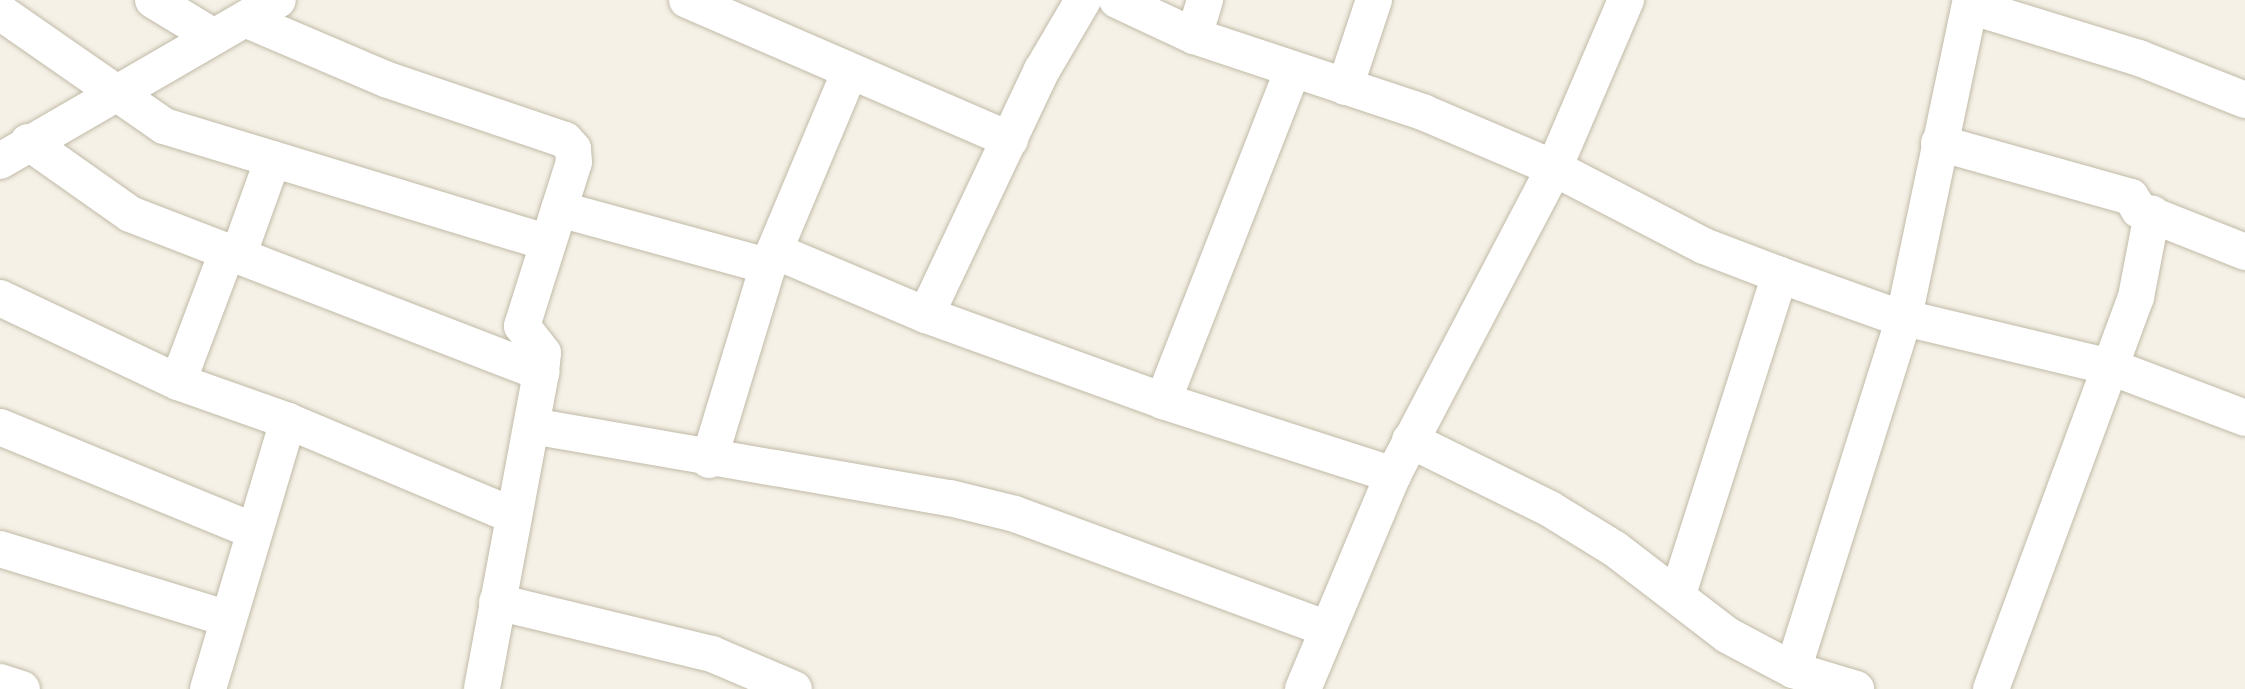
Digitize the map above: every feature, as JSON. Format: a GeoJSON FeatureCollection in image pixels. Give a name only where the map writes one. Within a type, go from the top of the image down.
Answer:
{"type":"FeatureCollection","features":[{"type":"Feature","properties":{"kind":"street"},"geometry":{"type":"LineString","coordinates":[[153,0],[214,37]]}},
{"type":"Feature","properties":{"kind":"street"},"geometry":{"type":"LineString","coordinates":[[14,151],[278,0]]}},
{"type":"Feature","properties":{"kind":"street"},"geometry":{"type":"LineString","coordinates":[[687,0],[849,73],[1010,140]]}},
{"type":"Feature","properties":{"kind":"street"},"geometry":{"type":"LineString","coordinates":[[926,315],[1042,70],[1083,0]]}},
{"type":"Feature","properties":{"kind":"street"},"geometry":{"type":"LineString","coordinates":[[1117,0],[1194,36],[1425,113],[1554,168],[1704,246],[1780,275],[1904,317],[2111,367],[2245,418]]}},
{"type":"Feature","properties":{"kind":"street"},"geometry":{"type":"LineString","coordinates":[[1194,36],[1205,0]]}},
{"type":"Feature","properties":{"kind":"street"},"geometry":{"type":"LineString","coordinates":[[1345,87],[1374,0]]}},
{"type":"Feature","properties":{"kind":"street"},"geometry":{"type":"LineString","coordinates":[[1303,689],[1393,475],[1554,168],[1626,0]]}},
{"type":"Feature","properties":{"kind":"street"},"geometry":{"type":"LineString","coordinates":[[1793,670],[1904,317],[1970,3],[2139,58],[2245,100]]}},
{"type":"Feature","properties":{"kind":"street"},"geometry":{"type":"LineString","coordinates":[[0,12],[112,93],[164,126],[548,243]]}},
{"type":"Feature","properties":{"kind":"street"},"geometry":{"type":"LineString","coordinates":[[247,20],[388,80],[565,140],[573,149],[574,162],[522,326],[543,353],[541,373],[482,689]]}},
{"type":"Feature","properties":{"kind":"street"},"geometry":{"type":"LineString","coordinates":[[1163,401],[1293,70]]}},
{"type":"Feature","properties":{"kind":"street"},"geometry":{"type":"LineString","coordinates":[[709,460],[771,258],[849,73]]}},
{"type":"Feature","properties":{"kind":"street"},"geometry":{"type":"LineString","coordinates":[[1939,143],[2131,197],[2139,210],[2245,252]]}},
{"type":"Feature","properties":{"kind":"street"},"geometry":{"type":"LineString","coordinates":[[14,151],[130,214],[541,373]]}},
{"type":"Feature","properties":{"kind":"street"},"geometry":{"type":"LineString","coordinates":[[178,382],[273,159]]}},
{"type":"Feature","properties":{"kind":"street"},"geometry":{"type":"LineString","coordinates":[[559,209],[771,258],[1163,401],[1393,475]]}},
{"type":"Feature","properties":{"kind":"street"},"geometry":{"type":"LineString","coordinates":[[1991,689],[2136,297],[2152,214]]}},
{"type":"Feature","properties":{"kind":"street"},"geometry":{"type":"LineString","coordinates":[[1678,594],[1780,275]]}},
{"type":"Feature","properties":{"kind":"street"},"geometry":{"type":"LineString","coordinates":[[0,298],[178,382],[288,421],[514,516]]}},
{"type":"Feature","properties":{"kind":"street"},"geometry":{"type":"LineString","coordinates":[[208,689],[288,421]]}},
{"type":"Feature","properties":{"kind":"street"},"geometry":{"type":"LineString","coordinates":[[532,426],[709,460],[950,498],[1015,514],[1328,629]]}},
{"type":"Feature","properties":{"kind":"street"},"geometry":{"type":"LineString","coordinates":[[0,427],[254,531]]}},
{"type":"Feature","properties":{"kind":"street"},"geometry":{"type":"LineString","coordinates":[[1410,440],[1550,509],[1678,594],[1727,635],[1793,670],[1856,689]]}},
{"type":"Feature","properties":{"kind":"street"},"geometry":{"type":"LineString","coordinates":[[3,558],[229,619]]}},
{"type":"Feature","properties":{"kind":"street"},"geometry":{"type":"LineString","coordinates":[[497,602],[712,654],[794,689]]}},
{"type":"Feature","properties":{"kind":"street"},"geometry":{"type":"LineString","coordinates":[[0,682],[22,689]]}}]}
